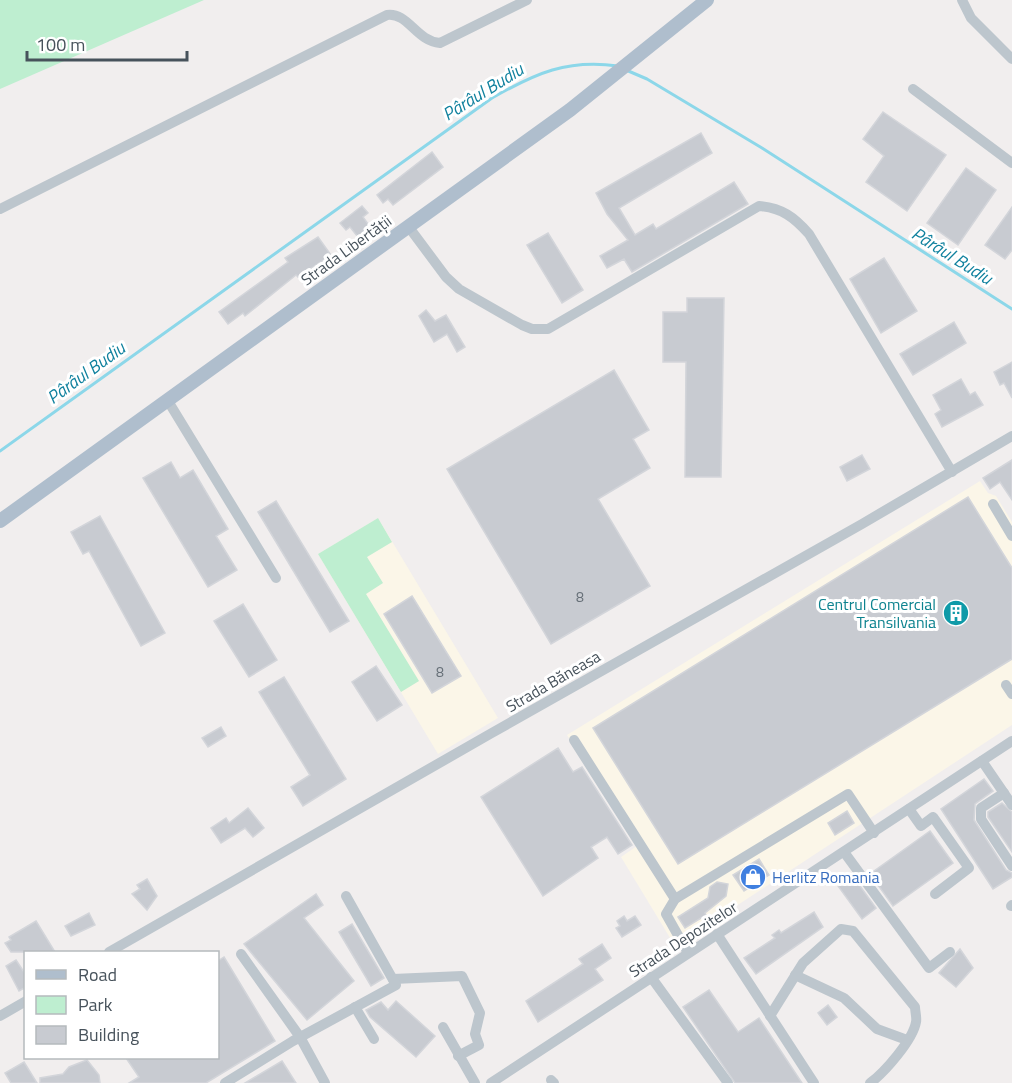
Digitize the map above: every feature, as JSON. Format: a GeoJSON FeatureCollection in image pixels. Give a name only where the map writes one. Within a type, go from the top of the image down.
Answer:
{"type":"FeatureCollection","features":[{"type":"Feature","properties":{"kind":"main road","name":"Strada Libertății"},"geometry":{"type":"LineString","coordinates":[[0,521],[602,86],[707,0]]}},
{"type":"Feature","properties":{"kind":"street"},"geometry":{"type":"LineString","coordinates":[[0,209],[387,15],[402,18],[424,40],[440,44],[527,0]]}},
{"type":"Feature","properties":{"kind":"street"},"geometry":{"type":"LineString","coordinates":[[962,0],[971,18],[1012,59]]}},
{"type":"Feature","properties":{"kind":"street"},"geometry":{"type":"LineString","coordinates":[[913,90],[1012,163]]}},
{"type":"Feature","properties":{"kind":"street"},"geometry":{"type":"LineString","coordinates":[[408,226],[446,277],[459,289],[522,325],[532,329],[548,329],[759,206],[775,207],[792,216],[809,234],[952,472]]}},
{"type":"Feature","properties":{"kind":"street"},"geometry":{"type":"LineString","coordinates":[[168,400],[276,578]]}},
{"type":"Feature","properties":{"kind":"street","name":"Strada Băneasa"},"geometry":{"type":"LineString","coordinates":[[112,951],[1012,436]]}},
{"type":"Feature","properties":{"kind":"street"},"geometry":{"type":"LineString","coordinates":[[993,504],[1012,536]]}},
{"type":"Feature","properties":{"kind":"street"},"geometry":{"type":"LineString","coordinates":[[574,740],[675,899]]}},
{"type":"Feature","properties":{"kind":"street","name":"Strada Depozitelor"},"geometry":{"type":"LineString","coordinates":[[491,1083],[1012,741]]}},
{"type":"Feature","properties":{"kind":"street"},"geometry":{"type":"LineString","coordinates":[[982,761],[1012,805]]}},
{"type":"Feature","properties":{"kind":"street"},"geometry":{"type":"LineString","coordinates":[[1004,793],[981,808],[981,819],[1012,866]]}},
{"type":"Feature","properties":{"kind":"street"},"geometry":{"type":"LineString","coordinates":[[688,953],[666,914],[675,899],[848,794],[874,832]]}},
{"type":"Feature","properties":{"kind":"street"},"geometry":{"type":"LineString","coordinates":[[909,809],[921,826],[933,817],[969,868],[935,894]]}},
{"type":"Feature","properties":{"kind":"street"},"geometry":{"type":"LineString","coordinates":[[844,852],[929,968],[950,952]]}},
{"type":"Feature","properties":{"kind":"street"},"geometry":{"type":"LineString","coordinates":[[225,1083],[300,1037],[396,985],[346,896]]}},
{"type":"Feature","properties":{"kind":"street"},"geometry":{"type":"LineString","coordinates":[[770,1016],[795,975],[828,938],[841,929],[853,931],[915,1007],[916,1022],[907,1040],[882,1074],[870,1083]]}},
{"type":"Feature","properties":{"kind":"street"},"geometry":{"type":"LineString","coordinates":[[717,934],[814,1083]]}},
{"type":"Feature","properties":{"kind":"street"},"geometry":{"type":"LineString","coordinates":[[241,954],[300,1037],[324,1083]]}},
{"type":"Feature","properties":{"kind":"street"},"geometry":{"type":"LineString","coordinates":[[795,975],[844,998],[877,1029],[907,1040]]}},
{"type":"Feature","properties":{"kind":"street"},"geometry":{"type":"LineString","coordinates":[[393,979],[462,976],[480,1012],[475,1034],[479,1045],[458,1056]]}},
{"type":"Feature","properties":{"kind":"street"},"geometry":{"type":"LineString","coordinates":[[651,977],[729,1083]]}},
{"type":"Feature","properties":{"kind":"street"},"geometry":{"type":"LineString","coordinates":[[0,1016],[24,1002]]}},
{"type":"Feature","properties":{"kind":"street"},"geometry":{"type":"LineString","coordinates":[[355,1007],[374,1039]]}},
{"type":"Feature","properties":{"kind":"street"},"geometry":{"type":"LineString","coordinates":[[444,1027],[475,1083]]}},
{"type":"Feature","properties":{"kind":"shaded area"},"geometry":{"type":"Polygon","coordinates":[[[980,481],[988,493],[996,496],[1012,522],[1012,725],[675,946],[621,857],[637,846],[567,735],[980,481]]]}},
{"type":"Feature","properties":{"kind":"shaded area"},"geometry":{"type":"Polygon","coordinates":[[[378,518],[498,718],[438,754],[318,554],[378,518]]]}},
{"type":"Feature","properties":{"kind":"green space"},"geometry":{"type":"Polygon","coordinates":[[[0,0],[204,0],[0,89],[0,0]]]}},
{"type":"Feature","properties":{"kind":"green space"},"geometry":{"type":"Polygon","coordinates":[[[378,518],[392,542],[367,557],[383,583],[366,594],[419,681],[401,692],[318,554],[378,518]]]}},
{"type":"Feature","properties":{"kind":"building"},"geometry":{"type":"Polygon","coordinates":[[[883,112],[946,155],[907,211],[866,182],[884,156],[863,139],[883,112]]]}},
{"type":"Feature","properties":{"kind":"building"},"geometry":{"type":"Polygon","coordinates":[[[701,133],[712,153],[619,208],[635,235],[653,224],[656,229],[734,182],[748,204],[632,272],[624,259],[607,268],[600,256],[628,240],[607,214],[596,193],[701,133]]]}},
{"type":"Feature","properties":{"kind":"building"},"geometry":{"type":"Polygon","coordinates":[[[432,152],[443,167],[393,205],[388,199],[383,203],[377,195],[432,152]]]}},
{"type":"Feature","properties":{"kind":"building"},"geometry":{"type":"Polygon","coordinates":[[[966,168],[996,190],[958,245],[927,223],[966,168]]]}},
{"type":"Feature","properties":{"kind":"building"},"geometry":{"type":"Polygon","coordinates":[[[362,206],[368,213],[363,217],[371,228],[358,237],[350,227],[346,230],[340,223],[362,206]]]}},
{"type":"Feature","properties":{"kind":"building"},"geometry":{"type":"Polygon","coordinates":[[[1012,207],[1012,250],[1005,259],[985,245],[1012,207]]]}},
{"type":"Feature","properties":{"kind":"building"},"geometry":{"type":"Polygon","coordinates":[[[548,233],[583,290],[562,303],[527,245],[548,233]]]}},
{"type":"Feature","properties":{"kind":"building"},"geometry":{"type":"Polygon","coordinates":[[[318,237],[331,255],[298,277],[296,275],[245,316],[243,313],[228,324],[219,312],[288,262],[285,258],[318,237]]]}},
{"type":"Feature","properties":{"kind":"building"},"geometry":{"type":"Polygon","coordinates":[[[884,258],[917,311],[881,333],[850,279],[884,258]]]}},
{"type":"Feature","properties":{"kind":"building"},"geometry":{"type":"Polygon","coordinates":[[[687,298],[724,298],[721,477],[685,477],[686,362],[663,362],[663,312],[687,312],[687,298]]]}},
{"type":"Feature","properties":{"kind":"building"},"geometry":{"type":"Polygon","coordinates":[[[426,310],[435,321],[446,315],[465,347],[457,352],[447,334],[434,342],[419,316],[426,310]]]}},
{"type":"Feature","properties":{"kind":"building"},"geometry":{"type":"Polygon","coordinates":[[[954,322],[966,343],[913,375],[900,354],[954,322]]]}},
{"type":"Feature","properties":{"kind":"building"},"geometry":{"type":"Polygon","coordinates":[[[1012,362],[1012,398],[1004,383],[1000,385],[994,372],[1012,362]]]}},
{"type":"Feature","properties":{"kind":"building"},"geometry":{"type":"Polygon","coordinates":[[[614,370],[649,430],[633,439],[650,468],[598,499],[650,586],[551,644],[447,469],[614,370]]]}},
{"type":"Feature","properties":{"kind":"building"},"geometry":{"type":"Polygon","coordinates":[[[961,379],[970,395],[975,392],[983,405],[942,427],[935,414],[941,410],[933,395],[961,379]]]}},
{"type":"Feature","properties":{"kind":"building"},"geometry":{"type":"Polygon","coordinates":[[[862,455],[870,469],[847,481],[840,467],[862,455]]]}},
{"type":"Feature","properties":{"kind":"building"},"geometry":{"type":"Polygon","coordinates":[[[1012,460],[1012,500],[1000,482],[990,489],[983,478],[1012,460]]]}},
{"type":"Feature","properties":{"kind":"building"},"geometry":{"type":"Polygon","coordinates":[[[171,462],[180,478],[193,470],[228,529],[216,536],[237,570],[208,587],[143,478],[171,462]]]}},
{"type":"Feature","properties":{"kind":"building"},"geometry":{"type":"Polygon","coordinates":[[[968,497],[1012,568],[1012,659],[678,864],[593,728],[968,497]]]}},
{"type":"Feature","properties":{"kind":"building"},"geometry":{"type":"Polygon","coordinates":[[[276,501],[349,621],[330,632],[258,512],[276,501]]]}},
{"type":"Feature","properties":{"kind":"building"},"geometry":{"type":"Polygon","coordinates":[[[100,516],[165,633],[141,646],[89,551],[83,554],[71,532],[100,516]]]}},
{"type":"Feature","properties":{"kind":"building"},"geometry":{"type":"Polygon","coordinates":[[[412,596],[461,676],[432,693],[384,614],[412,596]]]}},
{"type":"Feature","properties":{"kind":"building"},"geometry":{"type":"Polygon","coordinates":[[[243,604],[277,660],[249,677],[214,621],[243,604]]]}},
{"type":"Feature","properties":{"kind":"building"},"geometry":{"type":"Polygon","coordinates":[[[376,666],[402,705],[377,721],[352,682],[376,666]]]}},
{"type":"Feature","properties":{"kind":"building"},"geometry":{"type":"Polygon","coordinates":[[[284,677],[346,779],[303,806],[291,787],[310,775],[259,692],[284,677]]]}},
{"type":"Feature","properties":{"kind":"building"},"geometry":{"type":"Polygon","coordinates":[[[221,727],[226,736],[208,747],[202,738],[221,727]]]}},
{"type":"Feature","properties":{"kind":"building"},"geometry":{"type":"Polygon","coordinates":[[[558,748],[573,772],[582,767],[632,845],[618,854],[607,837],[591,847],[598,858],[543,896],[481,797],[558,748]]]}},
{"type":"Feature","properties":{"kind":"building"},"geometry":{"type":"Polygon","coordinates":[[[984,779],[993,791],[975,804],[974,820],[1006,870],[1012,873],[1012,877],[993,889],[941,809],[984,779]]]}},
{"type":"Feature","properties":{"kind":"building"},"geometry":{"type":"Polygon","coordinates":[[[1002,803],[1012,812],[1012,852],[988,817],[988,812],[1002,803]]]}},
{"type":"Feature","properties":{"kind":"building"},"geometry":{"type":"Polygon","coordinates":[[[248,808],[264,828],[253,837],[245,828],[221,843],[211,828],[226,818],[229,823],[248,808]]]}},
{"type":"Feature","properties":{"kind":"building"},"geometry":{"type":"Polygon","coordinates":[[[847,811],[854,823],[835,835],[828,823],[847,811]]]}},
{"type":"Feature","properties":{"kind":"building"},"geometry":{"type":"Polygon","coordinates":[[[930,831],[953,863],[893,906],[870,874],[930,831]]]}},
{"type":"Feature","properties":{"kind":"building"},"geometry":{"type":"Polygon","coordinates":[[[759,859],[769,875],[744,891],[733,875],[759,859]]]}},
{"type":"Feature","properties":{"kind":"building"},"geometry":{"type":"Polygon","coordinates":[[[852,875],[876,908],[862,919],[838,886],[852,875]]]}},
{"type":"Feature","properties":{"kind":"building"},"geometry":{"type":"Polygon","coordinates":[[[147,879],[157,896],[147,910],[132,894],[140,889],[137,885],[147,879]]]}},
{"type":"Feature","properties":{"kind":"building"},"geometry":{"type":"Polygon","coordinates":[[[717,882],[728,884],[726,896],[705,913],[706,915],[685,928],[678,917],[708,898],[710,887],[717,882]]]}},
{"type":"Feature","properties":{"kind":"building"},"geometry":{"type":"Polygon","coordinates":[[[316,894],[323,905],[304,918],[354,981],[307,1020],[244,944],[316,894]]]}},
{"type":"Feature","properties":{"kind":"building"},"geometry":{"type":"Polygon","coordinates":[[[814,912],[823,927],[756,974],[744,958],[775,938],[772,935],[779,930],[781,933],[814,912]]]}},
{"type":"Feature","properties":{"kind":"building"},"geometry":{"type":"Polygon","coordinates":[[[89,913],[95,925],[71,936],[65,926],[89,913]]]}},
{"type":"Feature","properties":{"kind":"building"},"geometry":{"type":"Polygon","coordinates":[[[624,916],[627,921],[635,916],[641,925],[622,937],[616,928],[620,926],[617,921],[624,916]]]}},
{"type":"Feature","properties":{"kind":"building"},"geometry":{"type":"Polygon","coordinates":[[[36,921],[54,951],[11,952],[5,943],[11,940],[9,937],[36,921]]]}},
{"type":"Feature","properties":{"kind":"building"},"geometry":{"type":"Polygon","coordinates":[[[352,924],[384,978],[371,986],[339,932],[352,924]]]}},
{"type":"Feature","properties":{"kind":"building"},"geometry":{"type":"Polygon","coordinates":[[[602,944],[611,958],[595,969],[603,980],[538,1022],[526,1001],[583,964],[579,959],[602,944]]]}},
{"type":"Feature","properties":{"kind":"building"},"geometry":{"type":"Polygon","coordinates":[[[960,949],[973,968],[956,987],[939,973],[960,949]]]}},
{"type":"Feature","properties":{"kind":"building"},"geometry":{"type":"Polygon","coordinates":[[[224,957],[275,1041],[206,1083],[129,1083],[139,1077],[127,1059],[219,1059],[219,960],[224,957]]]}},
{"type":"Feature","properties":{"kind":"building"},"geometry":{"type":"Polygon","coordinates":[[[16,960],[24,972],[24,988],[19,991],[6,966],[16,960]]]}},
{"type":"Feature","properties":{"kind":"building"},"geometry":{"type":"Polygon","coordinates":[[[709,990],[738,1032],[759,1018],[802,1083],[735,1083],[683,1007],[709,990]]]}},
{"type":"Feature","properties":{"kind":"building"},"geometry":{"type":"Polygon","coordinates":[[[396,1001],[435,1036],[416,1057],[370,1017],[366,1010],[381,1002],[388,1010],[396,1001]]]}},
{"type":"Feature","properties":{"kind":"building"},"geometry":{"type":"Polygon","coordinates":[[[828,1005],[837,1017],[827,1025],[818,1013],[828,1005]]]}},
{"type":"Feature","properties":{"kind":"building"},"geometry":{"type":"Polygon","coordinates":[[[87,1060],[99,1075],[100,1083],[40,1083],[40,1078],[63,1074],[69,1067],[87,1060]]]}},
{"type":"Feature","properties":{"kind":"building"},"geometry":{"type":"Polygon","coordinates":[[[282,1061],[296,1083],[245,1083],[282,1061]]]}},
{"type":"Feature","properties":{"kind":"building"},"geometry":{"type":"Polygon","coordinates":[[[24,1062],[37,1083],[11,1083],[5,1073],[24,1062]]]}},
{"type":"Feature","properties":{"kind":"waterway","name":"Pârâul Budiu"},"geometry":{"type":"LineString","coordinates":[[0,451],[492,98],[523,81],[567,66],[600,64],[618,66]]}},
{"type":"Feature","properties":{"kind":"waterway","name":"Pârâul Budiu"},"geometry":{"type":"LineString","coordinates":[[626,70],[647,79],[762,148],[1012,309]]}},
{"type":"Feature","properties":{"kind":"place","name":"Centrul Comercial Transilvania"},"geometry":{"type":"Point","coordinates":[956,613]}},
{"type":"Feature","properties":{"kind":"place","name":"Herlitz Romania"},"geometry":{"type":"Point","coordinates":[753,877]}}]}
